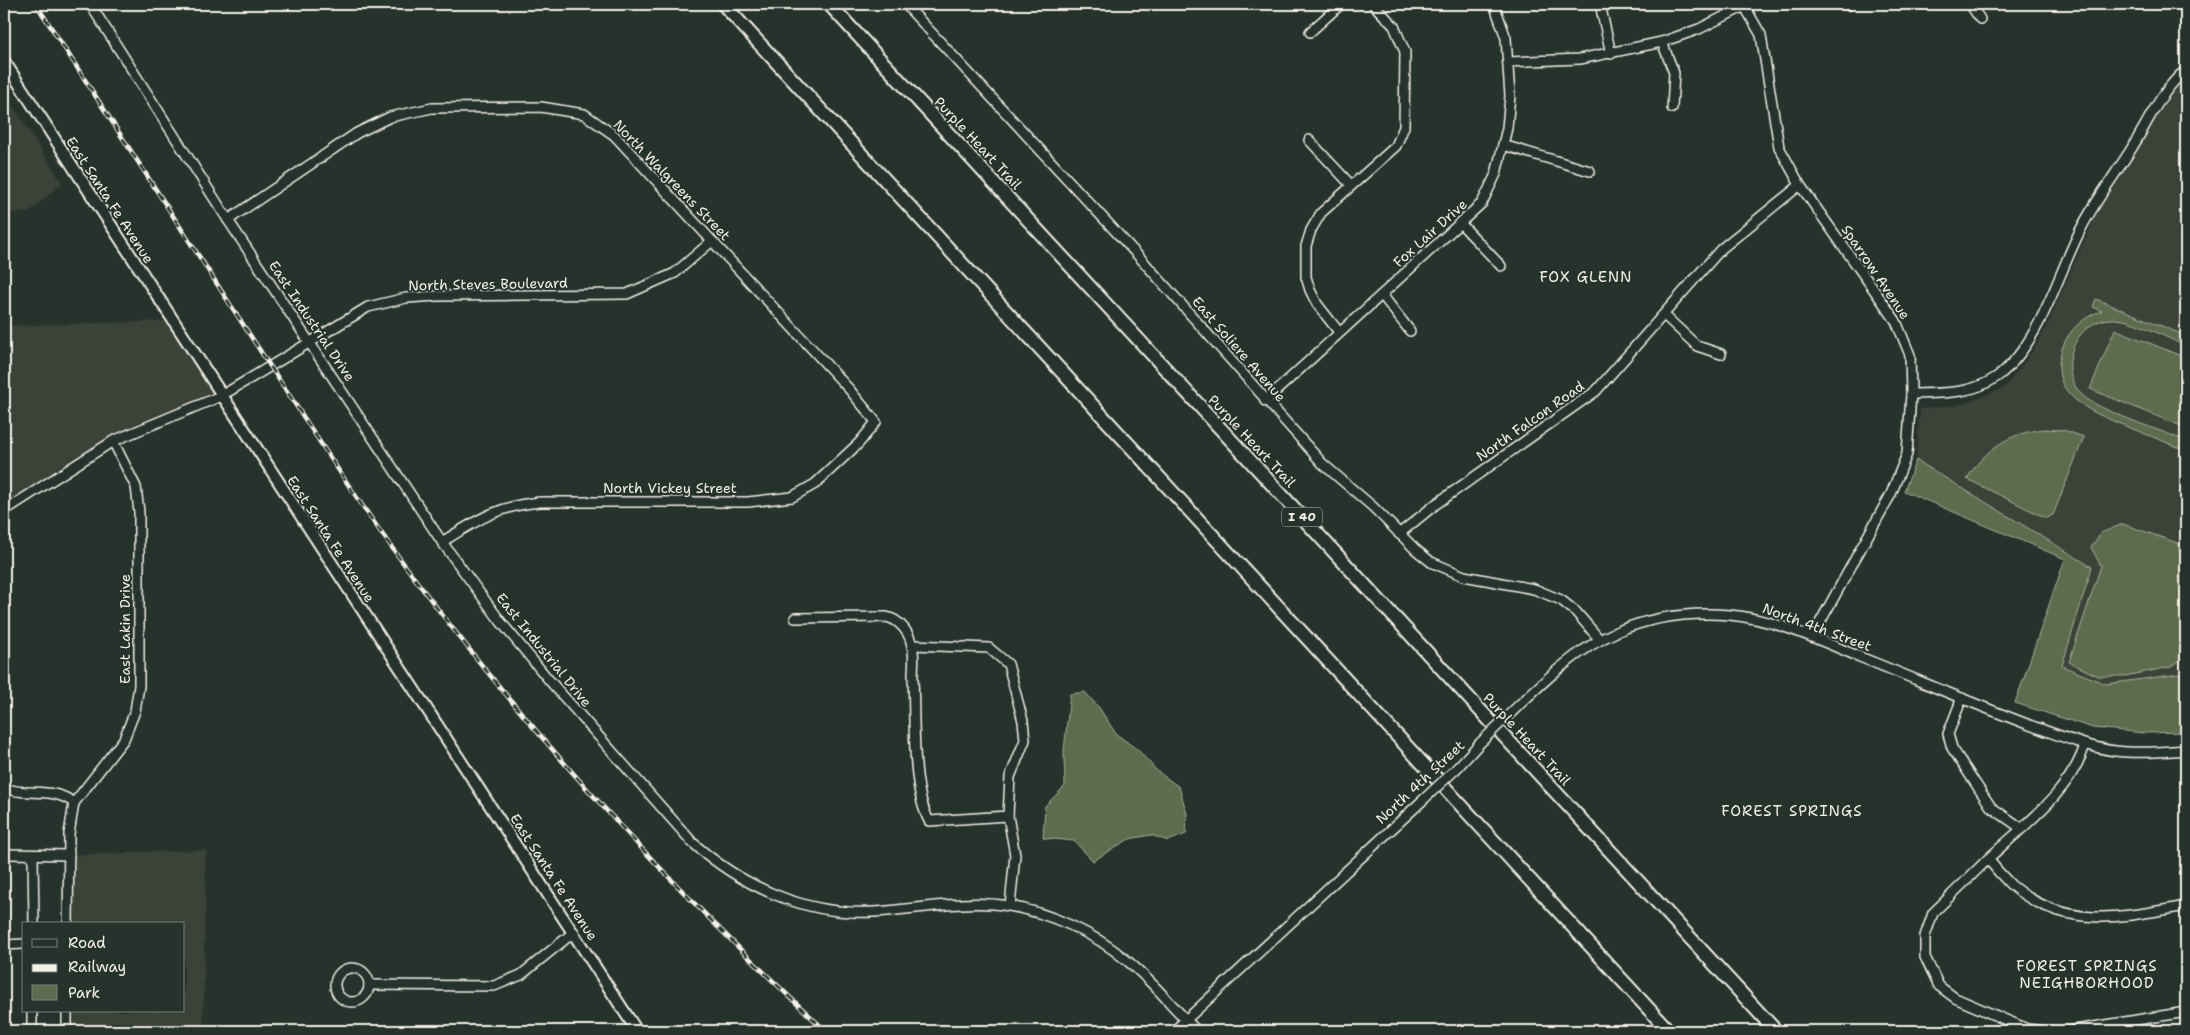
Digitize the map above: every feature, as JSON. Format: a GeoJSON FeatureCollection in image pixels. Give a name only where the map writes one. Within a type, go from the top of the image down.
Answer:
{"type":"FeatureCollection","features":[{"type":"Feature","properties":{"kind":"highway"},"geometry":{"type":"LineString","coordinates":[[723,4],[1668,1031]]}},
{"type":"Feature","properties":{"kind":"highway","name":"Purple Heart Trail"},"geometry":{"type":"LineString","coordinates":[[829,4],[1776,1031]]}},
{"type":"Feature","properties":{"kind":"main road","name":"East Santa Fe Avenue"},"geometry":{"type":"LineString","coordinates":[[4,61],[637,1031]]}},
{"type":"Feature","properties":{"kind":"street","name":"East Industrial Drive"},"geometry":{"type":"LineString","coordinates":[[90,4],[228,220],[442,542],[501,622],[609,750],[692,842],[732,872],[778,896],[808,906],[872,912],[958,904],[1010,906],[1048,917],[1086,933],[1126,959],[1197,1031]]}},
{"type":"Feature","properties":{"kind":"street","name":"East Soliere Avenue"},"geometry":{"type":"LineString","coordinates":[[905,4],[1143,260],[1265,401],[1323,464],[1373,507],[1399,534],[1432,562],[1447,570],[1464,576],[1534,589],[1561,600],[1586,622],[1600,640]]}},
{"type":"Feature","properties":{"kind":"street"},"geometry":{"type":"LineString","coordinates":[[1310,32],[1341,4]]}},
{"type":"Feature","properties":{"kind":"street"},"geometry":{"type":"LineString","coordinates":[[1339,332],[1317,304],[1306,277],[1306,246],[1311,230],[1321,213],[1396,146],[1404,128],[1405,52],[1394,26],[1373,4]]}},
{"type":"Feature","properties":{"kind":"street","name":"Fox Lair Drive"},"geometry":{"type":"LineString","coordinates":[[1265,401],[1339,332],[1462,224],[1482,203],[1496,174],[1510,96],[1506,38],[1494,4]]}},
{"type":"Feature","properties":{"kind":"street"},"geometry":{"type":"LineString","coordinates":[[1600,4],[1611,54]]}},
{"type":"Feature","properties":{"kind":"street"},"geometry":{"type":"LineString","coordinates":[[1970,4],[1980,19]]}},
{"type":"Feature","properties":{"kind":"street"},"geometry":{"type":"LineString","coordinates":[[1508,62],[1580,60],[1662,42],[1699,29],[1747,5]]}},
{"type":"Feature","properties":{"kind":"street","name":"Sparrow Avenue"},"geometry":{"type":"LineString","coordinates":[[1747,5],[1760,35],[1779,147],[1800,185],[1896,321],[1910,355],[1911,394],[1907,454],[1901,472],[1891,494],[1812,637]]}},
{"type":"Feature","properties":{"kind":"street"},"geometry":{"type":"LineString","coordinates":[[1662,42],[1674,73],[1672,108]]}},
{"type":"Feature","properties":{"kind":"street"},"geometry":{"type":"LineString","coordinates":[[1911,394],[1960,393],[1978,387],[1999,376],[2021,352],[2042,314],[2079,232],[2143,130],[2162,95],[2186,70]]}},
{"type":"Feature","properties":{"kind":"street","name":"North Walgreens Street"},"geometry":{"type":"LineString","coordinates":[[228,220],[357,133],[390,117],[432,108],[541,106],[584,114],[614,135],[852,392],[876,422]]}},
{"type":"Feature","properties":{"kind":"street"},"geometry":{"type":"LineString","coordinates":[[1309,140],[1351,185]]}},
{"type":"Feature","properties":{"kind":"street"},"geometry":{"type":"LineString","coordinates":[[1502,145],[1590,171]]}},
{"type":"Feature","properties":{"kind":"street","name":"North Falcon Road"},"geometry":{"type":"LineString","coordinates":[[1399,534],[1436,504],[1596,391],[1721,249],[1800,185]]}},
{"type":"Feature","properties":{"kind":"street"},"geometry":{"type":"LineString","coordinates":[[1462,224],[1501,266]]}},
{"type":"Feature","properties":{"kind":"street","name":"North Steves Boulevard"},"geometry":{"type":"LineString","coordinates":[[4,511],[113,441],[221,396],[368,307],[406,298],[627,294],[675,272],[712,241]]}},
{"type":"Feature","properties":{"kind":"street"},"geometry":{"type":"LineString","coordinates":[[1382,295],[1410,331]]}},
{"type":"Feature","properties":{"kind":"street"},"geometry":{"type":"LineString","coordinates":[[1664,315],[1697,346],[1721,354]]}},
{"type":"Feature","properties":{"kind":"street","name":"North Vickey Street"},"geometry":{"type":"LineString","coordinates":[[442,542],[475,521],[500,509],[520,504],[540,502],[748,502],[792,497],[815,484],[859,443],[876,422]]}},
{"type":"Feature","properties":{"kind":"street","name":"East Lakin Drive"},"geometry":{"type":"LineString","coordinates":[[74,803],[124,739],[135,711],[140,686],[139,512],[136,488],[113,441]]}},
{"type":"Feature","properties":{"kind":"street","name":"North 4th Street"},"geometry":{"type":"LineString","coordinates":[[1174,1031],[1457,768],[1548,676],[1600,640],[1642,623],[1671,617],[1706,614],[1753,619],[1812,637],[1962,698],[2085,745],[2116,751],[2186,750]]}},
{"type":"Feature","properties":{"kind":"street"},"geometry":{"type":"LineString","coordinates":[[796,618],[894,618],[901,624],[912,645],[916,760],[923,810],[929,821],[1008,816]]}},
{"type":"Feature","properties":{"kind":"street"},"geometry":{"type":"LineString","coordinates":[[912,645],[989,648],[1008,664],[1024,721],[1025,740],[1010,778],[1008,816],[1015,855],[1010,906]]}},
{"type":"Feature","properties":{"kind":"street"},"geometry":{"type":"LineString","coordinates":[[1962,698],[1948,734],[1952,748],[1991,807],[2020,828]]}},
{"type":"Feature","properties":{"kind":"street"},"geometry":{"type":"LineString","coordinates":[[2044,1031],[2027,1029],[1954,998],[1939,986],[1925,957],[1926,930],[1933,913],[2068,782],[2080,760],[2085,745]]}},
{"type":"Feature","properties":{"kind":"street"},"geometry":{"type":"LineString","coordinates":[[4,788],[14,792],[47,792],[66,797],[74,803],[69,834],[68,922]]}},
{"type":"Feature","properties":{"kind":"street"},"geometry":{"type":"LineString","coordinates":[[4,854],[69,855]]}},
{"type":"Feature","properties":{"kind":"street"},"geometry":{"type":"LineString","coordinates":[[33,854],[34,922]]}},
{"type":"Feature","properties":{"kind":"street"},"geometry":{"type":"LineString","coordinates":[[1988,859],[2009,883],[2020,892],[2042,904],[2068,913],[2112,918],[2186,906]]}},
{"type":"Feature","properties":{"kind":"street"},"geometry":{"type":"LineString","coordinates":[[369,986],[494,986],[520,975],[574,932]]}},
{"type":"Feature","properties":{"kind":"street"},"geometry":{"type":"LineString","coordinates":[[4,945],[22,944]]}},
{"type":"Feature","properties":{"kind":"street"},"geometry":{"type":"LineString","coordinates":[[350,967],[362,970],[369,986],[365,996],[354,1002],[343,1000],[338,996],[334,986],[340,972],[350,967]]}},
{"type":"Feature","properties":{"kind":"street"},"geometry":{"type":"LineString","coordinates":[[32,1012],[32,1031]]}},
{"type":"Feature","properties":{"kind":"street"},"geometry":{"type":"LineString","coordinates":[[67,1012],[67,1031]]}},
{"type":"Feature","properties":{"kind":"street"},"geometry":{"type":"LineString","coordinates":[[2069,1031],[2186,1012]]}},
{"type":"Feature","properties":{"kind":"shaded area"},"geometry":{"type":"Polygon","coordinates":[[[2186,78],[2186,669],[2180,674],[2106,684],[2062,666],[2092,567],[1916,460],[1920,409],[1959,405],[2004,388],[2030,355],[2047,326],[2097,212],[2171,95],[2186,78]]]}},
{"type":"Feature","properties":{"kind":"shaded area"},"geometry":{"type":"Polygon","coordinates":[[[4,92],[62,183],[28,213],[4,212],[4,92]]]}},
{"type":"Feature","properties":{"kind":"shaded area"},"geometry":{"type":"Polygon","coordinates":[[[172,321],[221,396],[113,441],[4,511],[4,326],[172,321]]]}},
{"type":"Feature","properties":{"kind":"shaded area"},"geometry":{"type":"Polygon","coordinates":[[[206,850],[203,1031],[67,1031],[67,1012],[185,1012],[185,922],[68,922],[69,855],[206,850]]]}},
{"type":"Feature","properties":{"kind":"green space"},"geometry":{"type":"Polygon","coordinates":[[[2096,299],[2186,336],[2186,346],[2123,320],[2101,321],[2090,326],[2080,335],[2074,346],[2070,359],[2070,371],[2074,384],[2082,395],[2101,407],[2186,441],[2186,451],[2098,414],[2074,399],[2065,389],[2060,377],[2059,363],[2063,346],[2078,324],[2089,316],[2102,311],[2093,307],[2096,299]]]}},
{"type":"Feature","properties":{"kind":"green space"},"geometry":{"type":"Polygon","coordinates":[[[2115,329],[2186,358],[2186,428],[2090,389],[2115,329]]]}},
{"type":"Feature","properties":{"kind":"green space"},"geometry":{"type":"Polygon","coordinates":[[[2044,429],[2063,430],[2084,437],[2053,515],[2046,518],[1967,479],[1982,459],[1999,444],[2020,434],[2044,429]]]}},
{"type":"Feature","properties":{"kind":"green space"},"geometry":{"type":"Polygon","coordinates":[[[1916,460],[2092,567],[2062,666],[2106,684],[2180,674],[2186,669],[2186,732],[2144,733],[2093,728],[2015,703],[2065,559],[1904,491],[1916,460]]]}},
{"type":"Feature","properties":{"kind":"green space"},"geometry":{"type":"Polygon","coordinates":[[[2123,524],[2186,546],[2186,656],[2171,667],[2125,676],[2098,676],[2069,662],[2101,566],[2091,547],[2101,533],[2123,524]]]}},
{"type":"Feature","properties":{"kind":"green space"},"geometry":{"type":"Polygon","coordinates":[[[1085,692],[1100,709],[1116,734],[1138,750],[1157,771],[1179,787],[1187,814],[1186,834],[1168,841],[1151,835],[1129,839],[1093,861],[1074,841],[1043,838],[1045,806],[1065,786],[1064,751],[1070,694],[1085,692]]]}},
{"type":"Feature","properties":{"kind":"railway"},"geometry":{"type":"LineString","coordinates":[[36,4],[344,479],[439,611],[542,738],[596,799],[709,918],[826,1031]]}},
{"type":"Feature","properties":{"kind":"district","name":"FOX GLENN"},"geometry":{"type":"Point","coordinates":[1586,277]}},
{"type":"Feature","properties":{"kind":"district","name":"FOREST SPRINGS"},"geometry":{"type":"Point","coordinates":[1792,811]}},
{"type":"Feature","properties":{"kind":"district","name":"FOREST SPRINGS NEIGHBORHOOD"},"geometry":{"type":"Point","coordinates":[2087,974]}}]}
